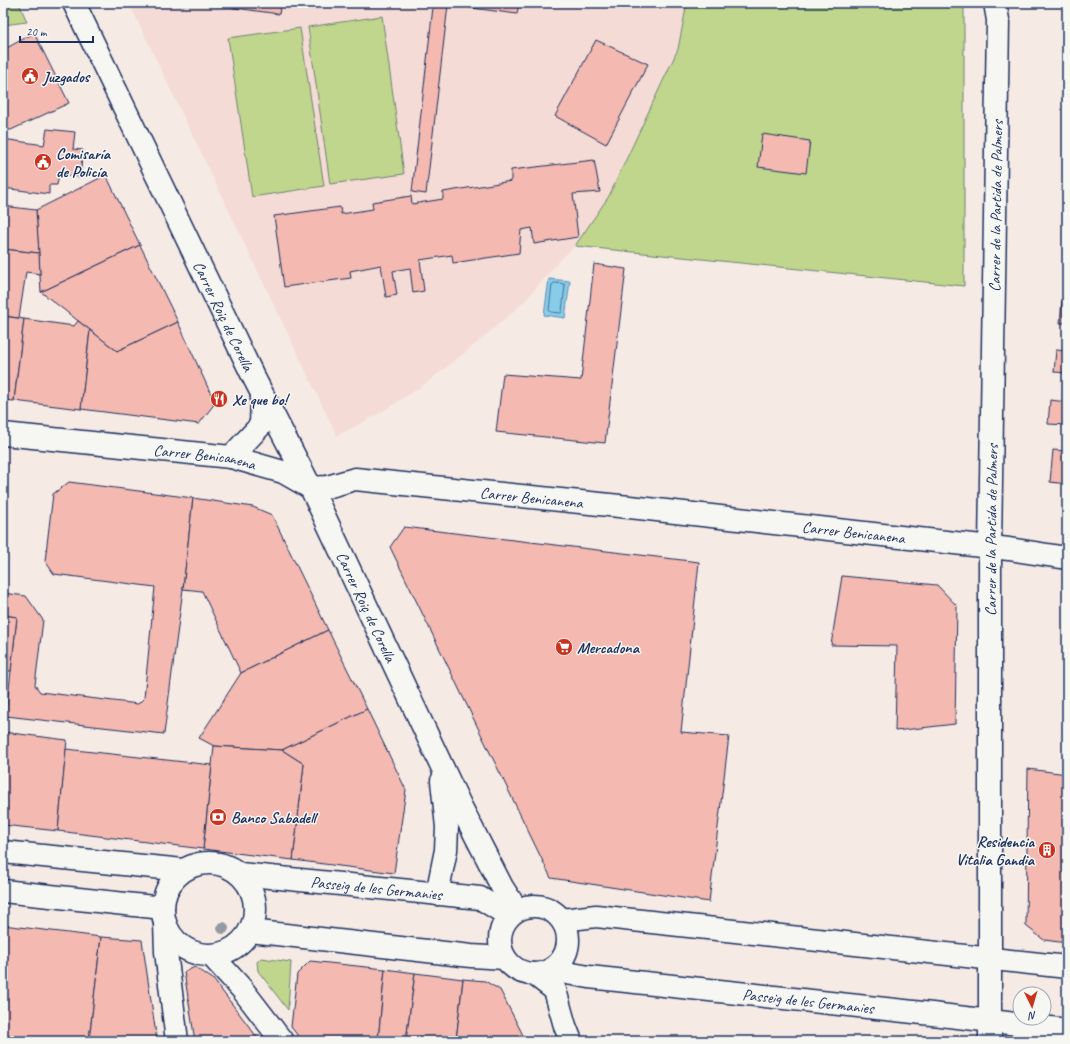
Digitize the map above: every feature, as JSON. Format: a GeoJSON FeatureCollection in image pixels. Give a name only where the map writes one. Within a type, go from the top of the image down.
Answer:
{"type":"FeatureCollection","features":[{"type":"Feature","properties":{"kind":"street","name":"Carrer Roiç de Corella"},"geometry":{"type":"LineString","coordinates":[[74,3],[262,393],[311,488],[461,807],[502,887],[513,913]]}},
{"type":"Feature","properties":{"kind":"street"},"geometry":{"type":"LineString","coordinates":[[999,9],[1012,3]]}},
{"type":"Feature","properties":{"kind":"street","name":"Carrer de la Partida de Palmers"},"geometry":{"type":"LineString","coordinates":[[990,1031],[990,547],[999,9]]}},
{"type":"Feature","properties":{"kind":"street"},"geometry":{"type":"LineString","coordinates":[[231,457],[261,425],[262,393]]}},
{"type":"Feature","properties":{"kind":"street","name":"Carrer Benicanena"},"geometry":{"type":"LineString","coordinates":[[3,434],[231,457],[283,472],[311,488],[326,487],[355,479],[639,508],[990,547],[1067,558]]}},
{"type":"Feature","properties":{"kind":"street","name":"Carrer Roiç de Corella"},"geometry":{"type":"LineString","coordinates":[[437,894],[446,850],[447,827],[439,758]]}},
{"type":"Feature","properties":{"kind":"street"},"geometry":{"type":"LineString","coordinates":[[3,852],[184,870]]}},
{"type":"Feature","properties":{"kind":"street"},"geometry":{"type":"LineString","coordinates":[[164,916],[172,937],[183,948],[196,954],[212,956],[227,952],[241,944],[250,931],[255,918],[256,904],[253,893],[247,882],[240,874],[227,866],[212,862],[197,864],[184,870],[172,881],[165,894],[164,916],[166,952],[177,1041]]}},
{"type":"Feature","properties":{"kind":"street","name":"Passeig de les Germanies"},"geometry":{"type":"LineString","coordinates":[[240,874],[480,898],[513,913]]}},
{"type":"Feature","properties":{"kind":"street"},"geometry":{"type":"LineString","coordinates":[[3,891],[164,916]]}},
{"type":"Feature","properties":{"kind":"street"},"geometry":{"type":"LineString","coordinates":[[250,931],[471,956],[505,958],[500,945],[500,938],[504,923],[513,913],[526,906],[546,908],[555,913],[562,920],[568,936],[566,952],[562,959],[542,972],[555,990],[565,1026],[571,1041]]}},
{"type":"Feature","properties":{"kind":"street"},"geometry":{"type":"LineString","coordinates":[[562,920],[596,916],[1067,966]]}},
{"type":"Feature","properties":{"kind":"street"},"geometry":{"type":"LineString","coordinates":[[212,956],[242,989],[282,1041]]}},
{"type":"Feature","properties":{"kind":"street","name":"Passeig de les Germanies"},"geometry":{"type":"LineString","coordinates":[[505,958],[517,970],[589,976],[990,1031],[1067,1030]]}},
{"type":"Feature","properties":{"kind":"shaded area"},"geometry":{"type":"Polygon","coordinates":[[[129,3],[687,3],[678,48],[609,196],[575,246],[559,261],[525,301],[477,343],[425,384],[380,413],[337,436],[129,3]]]}},
{"type":"Feature","properties":{"kind":"green space"},"geometry":{"type":"Polygon","coordinates":[[[3,3],[19,3],[27,22],[3,25],[3,3]]]}},
{"type":"Feature","properties":{"kind":"green space"},"geometry":{"type":"Polygon","coordinates":[[[687,3],[964,3],[964,286],[575,246],[609,196],[678,49],[687,3]]]}},
{"type":"Feature","properties":{"kind":"green space"},"geometry":{"type":"Polygon","coordinates":[[[382,16],[404,174],[330,184],[308,27],[382,16]]]}},
{"type":"Feature","properties":{"kind":"green space"},"geometry":{"type":"Polygon","coordinates":[[[300,28],[324,186],[252,197],[228,38],[300,28]]]}},
{"type":"Feature","properties":{"kind":"green space"},"geometry":{"type":"Polygon","coordinates":[[[261,958],[291,962],[288,1010],[258,971],[257,962],[261,958]]]}},
{"type":"Feature","properties":{"kind":"water"},"geometry":{"type":"Polygon","coordinates":[[[549,279],[570,281],[565,318],[544,315],[549,279]]]}},
{"type":"Feature","properties":{"kind":"building"},"geometry":{"type":"Polygon","coordinates":[[[198,3],[281,3],[279,14],[198,3]]]}},
{"type":"Feature","properties":{"kind":"building"},"geometry":{"type":"Polygon","coordinates":[[[434,3],[519,3],[517,14],[434,3]]]}},
{"type":"Feature","properties":{"kind":"building"},"geometry":{"type":"Polygon","coordinates":[[[448,5],[426,194],[412,192],[433,7],[448,5]]]}},
{"type":"Feature","properties":{"kind":"building","name":"Juzgados"},"geometry":{"type":"Polygon","coordinates":[[[34,33],[69,103],[11,130],[3,129],[3,50],[34,33]]]}},
{"type":"Feature","properties":{"kind":"building"},"geometry":{"type":"Polygon","coordinates":[[[596,40],[648,64],[606,144],[555,116],[596,40]]]}},
{"type":"Feature","properties":{"kind":"building","name":"Comisaría de Policía"},"geometry":{"type":"Polygon","coordinates":[[[47,129],[75,132],[73,149],[83,150],[80,177],[59,174],[57,185],[49,185],[49,194],[3,188],[3,139],[44,145],[47,129]]]}},
{"type":"Feature","properties":{"kind":"building"},"geometry":{"type":"Polygon","coordinates":[[[762,134],[810,141],[806,173],[758,167],[762,134]]]}},
{"type":"Feature","properties":{"kind":"building"},"geometry":{"type":"Polygon","coordinates":[[[594,160],[600,192],[573,194],[578,237],[534,244],[532,228],[521,230],[519,253],[453,263],[452,255],[420,260],[424,291],[413,293],[410,268],[393,271],[397,295],[386,297],[381,265],[350,271],[351,278],[284,287],[274,216],[340,207],[341,214],[373,209],[372,202],[411,196],[412,204],[443,199],[443,192],[511,181],[511,170],[594,160]]]}},
{"type":"Feature","properties":{"kind":"building"},"geometry":{"type":"Polygon","coordinates":[[[106,175],[140,245],[41,292],[36,210],[106,175]]]}},
{"type":"Feature","properties":{"kind":"building"},"geometry":{"type":"Polygon","coordinates":[[[3,206],[36,210],[39,253],[3,249],[3,206]]]}},
{"type":"Feature","properties":{"kind":"building"},"geometry":{"type":"Polygon","coordinates":[[[140,245],[178,322],[117,351],[41,292],[140,245]]]}},
{"type":"Feature","properties":{"kind":"building"},"geometry":{"type":"Polygon","coordinates":[[[3,249],[39,253],[40,274],[26,272],[19,318],[3,316],[3,249]]]}},
{"type":"Feature","properties":{"kind":"building"},"geometry":{"type":"Polygon","coordinates":[[[594,264],[626,269],[605,443],[496,432],[503,374],[581,380],[594,264]]]}},
{"type":"Feature","properties":{"kind":"building"},"geometry":{"type":"Polygon","coordinates":[[[1062,301],[1067,302],[1067,323],[1060,323],[1062,301]]]}},
{"type":"Feature","properties":{"kind":"building"},"geometry":{"type":"Polygon","coordinates":[[[3,316],[24,319],[14,401],[3,400],[3,316]]]}},
{"type":"Feature","properties":{"kind":"building"},"geometry":{"type":"Polygon","coordinates":[[[24,319],[74,326],[78,321],[90,330],[81,409],[14,401],[24,319]]]}},
{"type":"Feature","properties":{"kind":"building"},"geometry":{"type":"Polygon","coordinates":[[[178,322],[215,403],[199,424],[81,409],[90,330],[117,351],[178,322]]]}},
{"type":"Feature","properties":{"kind":"building"},"geometry":{"type":"Polygon","coordinates":[[[1056,350],[1067,351],[1067,373],[1054,372],[1056,350]]]}},
{"type":"Feature","properties":{"kind":"building"},"geometry":{"type":"Polygon","coordinates":[[[1050,400],[1067,402],[1067,425],[1048,424],[1050,400]]]}},
{"type":"Feature","properties":{"kind":"building"},"geometry":{"type":"Polygon","coordinates":[[[1053,450],[1067,451],[1067,484],[1050,482],[1053,450]]]}},
{"type":"Feature","properties":{"kind":"building"},"geometry":{"type":"Polygon","coordinates":[[[69,482],[193,498],[164,734],[6,716],[17,617],[3,615],[3,593],[26,596],[43,620],[35,685],[40,692],[138,704],[144,698],[155,587],[54,574],[45,561],[53,494],[69,482]]]}},
{"type":"Feature","properties":{"kind":"building"},"geometry":{"type":"Polygon","coordinates":[[[193,498],[253,507],[272,515],[328,630],[241,673],[202,591],[183,589],[193,498]]]}},
{"type":"Feature","properties":{"kind":"building","name":"Mercadona"},"geometry":{"type":"Polygon","coordinates":[[[404,527],[699,562],[681,732],[729,736],[709,902],[551,878],[390,547],[404,527]]]}},
{"type":"Feature","properties":{"kind":"building"},"geometry":{"type":"Polygon","coordinates":[[[842,576],[937,585],[957,606],[955,724],[895,731],[897,646],[831,645],[842,576]]]}},
{"type":"Feature","properties":{"kind":"building"},"geometry":{"type":"Polygon","coordinates":[[[3,615],[17,617],[11,671],[3,671],[3,615]]]}},
{"type":"Feature","properties":{"kind":"building"},"geometry":{"type":"Polygon","coordinates":[[[328,630],[367,709],[282,750],[214,746],[199,738],[241,673],[328,630]]]}},
{"type":"Feature","properties":{"kind":"building"},"geometry":{"type":"Polygon","coordinates":[[[367,709],[406,790],[394,873],[293,860],[304,764],[282,750],[367,709]]]}},
{"type":"Feature","properties":{"kind":"building"},"geometry":{"type":"Polygon","coordinates":[[[3,732],[67,740],[58,831],[3,825],[3,732]]]}},
{"type":"Feature","properties":{"kind":"building"},"geometry":{"type":"Polygon","coordinates":[[[214,746],[282,750],[304,764],[293,860],[203,849],[214,746]]]}},
{"type":"Feature","properties":{"kind":"building"},"geometry":{"type":"Polygon","coordinates":[[[66,749],[212,765],[203,849],[58,831],[66,749]]]}},
{"type":"Feature","properties":{"kind":"building","name":"Residencia Vitalia Gandia"},"geometry":{"type":"Polygon","coordinates":[[[1028,769],[1067,774],[1067,943],[1044,940],[1026,926],[1028,769]]]}},
{"type":"Feature","properties":{"kind":"building"},"geometry":{"type":"Polygon","coordinates":[[[3,925],[101,937],[89,1041],[3,1041],[3,925]]]}},
{"type":"Feature","properties":{"kind":"building"},"geometry":{"type":"Polygon","coordinates":[[[101,937],[142,940],[157,1041],[89,1041],[101,937]]]}},
{"type":"Feature","properties":{"kind":"building"},"geometry":{"type":"Polygon","coordinates":[[[310,961],[385,969],[378,1041],[302,1041],[291,1027],[297,974],[310,961]]]}},
{"type":"Feature","properties":{"kind":"building"},"geometry":{"type":"Polygon","coordinates":[[[195,967],[213,979],[260,1041],[195,1041],[184,972],[195,967]]]}},
{"type":"Feature","properties":{"kind":"building"},"geometry":{"type":"Polygon","coordinates":[[[385,969],[415,973],[406,1041],[378,1041],[385,969]]]}},
{"type":"Feature","properties":{"kind":"building"},"geometry":{"type":"Polygon","coordinates":[[[415,973],[463,979],[456,1041],[406,1041],[415,973]]]}},
{"type":"Feature","properties":{"kind":"building"},"geometry":{"type":"Polygon","coordinates":[[[463,979],[485,981],[500,990],[526,1041],[456,1041],[463,979]]]}},
{"type":"Feature","properties":{"kind":"building"},"geometry":{"type":"Polygon","coordinates":[[[670,1037],[715,1041],[670,1041],[670,1037]]]}},
{"type":"Feature","properties":{"kind":"place","name":"Juzgados"},"geometry":{"type":"Point","coordinates":[30,76]}},
{"type":"Feature","properties":{"kind":"place","name":"Comisaría de Policía"},"geometry":{"type":"Point","coordinates":[43,162]}},
{"type":"Feature","properties":{"kind":"place","name":"Xe que bo!"},"geometry":{"type":"Point","coordinates":[219,399]}},
{"type":"Feature","properties":{"kind":"place","name":"Mercadona"},"geometry":{"type":"Point","coordinates":[564,647]}},
{"type":"Feature","properties":{"kind":"place","name":"Banco Sabadell"},"geometry":{"type":"Point","coordinates":[218,817]}},
{"type":"Feature","properties":{"kind":"place","name":"Residencia Vitalia Gandia"},"geometry":{"type":"Point","coordinates":[1047,850]}}]}
